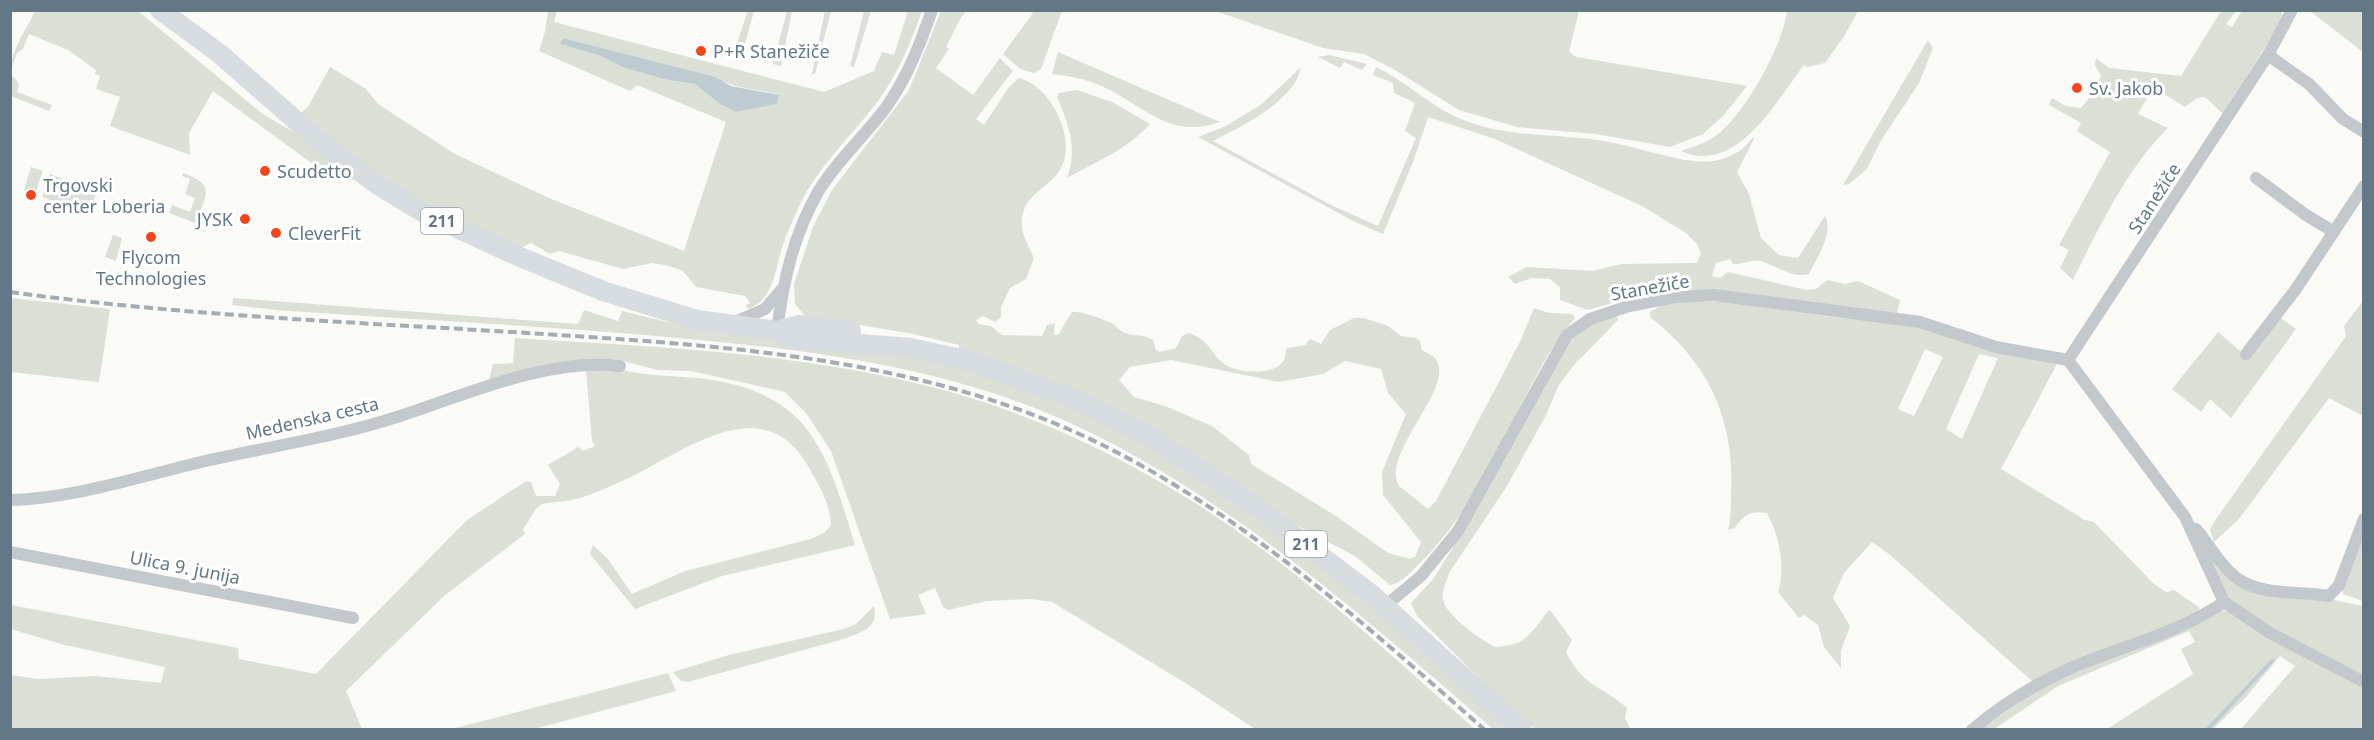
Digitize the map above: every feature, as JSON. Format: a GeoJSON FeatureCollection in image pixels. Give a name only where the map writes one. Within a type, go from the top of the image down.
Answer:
{"type":"FeatureCollection","features":[{"type":"Feature","properties":{"kind":"main road","name":"211"},"geometry":{"type":"LineString","coordinates":[[160,10],[220,54],[326,147],[378,185],[424,213],[579,282],[638,303],[697,320],[777,332],[796,339],[911,348],[966,360],[1022,379],[1106,413],[1144,433],[1255,506],[1385,606],[1522,729]]}},
{"type":"Feature","properties":{"kind":"main road","name":"211"},"geometry":{"type":"LineString","coordinates":[[181,10],[206,33],[220,54]]}},
{"type":"Feature","properties":{"kind":"street"},"geometry":{"type":"LineString","coordinates":[[777,332],[782,289],[800,229],[819,191],[887,105],[903,81],[932,10]]}},
{"type":"Feature","properties":{"kind":"street","name":"Stanežiče"},"geometry":{"type":"LineString","coordinates":[[1385,606],[1421,576],[1458,531],[1567,335],[1590,319],[1629,306],[1675,297],[1714,295],[1920,322],[1996,347],[2068,360],[2268,55],[2292,10]]}},
{"type":"Feature","properties":{"kind":"street"},"geometry":{"type":"LineString","coordinates":[[2268,55],[2310,84],[2343,119],[2364,132]]}},
{"type":"Feature","properties":{"kind":"street"},"geometry":{"type":"LineString","coordinates":[[2256,178],[2306,215],[2334,232]]}},
{"type":"Feature","properties":{"kind":"street"},"geometry":{"type":"LineString","coordinates":[[2246,354],[2296,289],[2364,186]]}},
{"type":"Feature","properties":{"kind":"street"},"geometry":{"type":"LineString","coordinates":[[727,325],[765,309],[782,289]]}},
{"type":"Feature","properties":{"kind":"street"},"geometry":{"type":"LineString","coordinates":[[2068,360],[2185,517],[2237,578],[2266,589],[2329,596],[2339,585],[2364,519]]}},
{"type":"Feature","properties":{"kind":"street","name":"Medenska cesta"},"geometry":{"type":"LineString","coordinates":[[10,500],[41,499],[96,488],[356,428],[400,417],[492,384],[545,372],[591,364],[620,366]]}},
{"type":"Feature","properties":{"kind":"street"},"geometry":{"type":"LineString","coordinates":[[2185,517],[2224,602],[2270,633],[2364,682]]}},
{"type":"Feature","properties":{"kind":"street","name":"Ulica 9. junija"},"geometry":{"type":"LineString","coordinates":[[10,552],[353,618]]}},
{"type":"Feature","properties":{"kind":"street"},"geometry":{"type":"LineString","coordinates":[[1972,729],[2016,697],[2044,681],[2197,619],[2224,602]]}},
{"type":"Feature","properties":{"kind":"shaded area"},"geometry":{"type":"Polygon","coordinates":[[[748,10],[754,11],[742,55],[734,53],[748,10]]]}},
{"type":"Feature","properties":{"kind":"shaded area"},"geometry":{"type":"Polygon","coordinates":[[[967,10],[946,47],[949,49],[936,68],[973,95],[1000,58],[1013,71],[976,119],[984,125],[1009,87],[1019,78],[1030,82],[1048,99],[1056,110],[1065,136],[1066,149],[1061,169],[1028,203],[1022,216],[1024,235],[1034,258],[1026,279],[1010,288],[1001,307],[1001,317],[995,322],[983,316],[976,320],[978,324],[991,326],[1002,335],[1042,336],[1047,325],[1055,323],[1054,335],[1058,335],[1072,312],[1081,313],[1109,322],[1129,334],[1149,338],[1153,340],[1156,350],[1160,352],[1176,348],[1182,336],[1189,333],[1203,340],[1216,357],[1226,365],[1240,370],[1259,372],[1276,368],[1282,363],[1287,348],[1305,345],[1310,339],[1321,344],[1330,330],[1354,318],[1364,318],[1388,326],[1401,336],[1416,338],[1420,341],[1422,350],[1434,357],[1439,369],[1437,384],[1408,438],[1396,472],[1399,486],[1428,509],[1436,501],[1521,340],[1534,308],[1549,313],[1572,314],[1575,318],[1558,339],[1544,363],[1497,453],[1461,514],[1432,550],[1404,578],[1390,585],[1355,556],[1298,526],[1231,479],[959,351],[959,345],[908,333],[805,316],[795,304],[794,284],[813,227],[832,190],[909,90],[941,11],[967,10]],[[1171,360],[1130,367],[1119,380],[1134,397],[1165,406],[1212,426],[1249,455],[1251,464],[1336,516],[1388,553],[1410,559],[1415,557],[1421,542],[1383,495],[1382,472],[1406,414],[1388,393],[1381,369],[1345,361],[1323,374],[1279,382],[1171,360]]]}},
{"type":"Feature","properties":{"kind":"shaded area"},"geometry":{"type":"Polygon","coordinates":[[[35,11],[138,11],[264,115],[302,137],[355,180],[329,176],[213,91],[189,133],[190,155],[110,126],[120,97],[96,89],[100,76],[95,74],[96,70],[68,50],[29,34],[23,49],[17,53],[11,70],[13,55],[35,11]]]}},
{"type":"Feature","properties":{"kind":"shaded area"},"geometry":{"type":"Polygon","coordinates":[[[548,11],[557,11],[554,22],[824,92],[874,71],[882,52],[894,55],[908,11],[922,11],[906,52],[885,91],[823,167],[801,202],[783,244],[769,290],[764,298],[748,309],[746,305],[750,303],[745,296],[696,287],[683,271],[666,265],[652,263],[623,269],[559,251],[550,254],[531,243],[519,249],[461,223],[376,176],[299,114],[308,107],[330,67],[365,88],[378,104],[455,154],[551,199],[684,251],[726,122],[637,85],[630,91],[539,51],[548,11]],[[563,38],[561,44],[601,56],[622,67],[667,80],[695,84],[720,104],[736,112],[776,104],[779,95],[739,87],[716,77],[563,38]]]}},
{"type":"Feature","properties":{"kind":"shaded area"},"geometry":{"type":"Polygon","coordinates":[[[787,11],[792,11],[781,66],[773,64],[787,11]]]}},
{"type":"Feature","properties":{"kind":"shaded area"},"geometry":{"type":"Polygon","coordinates":[[[825,11],[831,11],[815,74],[812,74],[825,11]]]}},
{"type":"Feature","properties":{"kind":"shaded area"},"geometry":{"type":"Polygon","coordinates":[[[864,11],[871,11],[854,67],[850,66],[864,11]]]}},
{"type":"Feature","properties":{"kind":"shaded area"},"geometry":{"type":"Polygon","coordinates":[[[1031,11],[1062,11],[1041,69],[1034,73],[1020,69],[1003,54],[1033,13],[1031,11]]]}},
{"type":"Feature","properties":{"kind":"shaded area"},"geometry":{"type":"Polygon","coordinates":[[[1215,11],[1579,11],[1569,52],[1577,57],[1747,86],[1723,116],[1703,134],[1670,147],[1595,134],[1517,127],[1459,110],[1395,70],[1364,54],[1323,48],[1215,11]]]}},
{"type":"Feature","properties":{"kind":"shaded area"},"geometry":{"type":"Polygon","coordinates":[[[1787,11],[1858,11],[1845,35],[1825,63],[1807,67],[1804,65],[1768,115],[1737,144],[1720,153],[1701,156],[1681,151],[1714,137],[1738,114],[1770,61],[1787,11]]]}},
{"type":"Feature","properties":{"kind":"shaded area"},"geometry":{"type":"Polygon","coordinates":[[[2221,11],[2236,11],[2226,24],[2232,27],[2242,11],[2281,11],[2283,17],[2224,115],[2205,97],[2197,98],[2185,107],[2153,87],[2138,114],[2168,128],[2126,180],[2073,280],[2060,268],[2069,250],[2059,245],[2110,152],[2077,131],[2081,123],[2049,105],[2052,98],[2066,106],[2081,108],[2096,90],[2101,75],[2095,65],[2096,58],[2109,68],[2181,76],[2221,11]]]}},
{"type":"Feature","properties":{"kind":"shaded area"},"geometry":{"type":"Polygon","coordinates":[[[2310,11],[2363,11],[2363,52],[2310,11]]]}},
{"type":"Feature","properties":{"kind":"shaded area"},"geometry":{"type":"Polygon","coordinates":[[[563,38],[716,77],[731,86],[779,95],[777,104],[736,112],[720,104],[695,84],[667,80],[622,67],[601,56],[560,44],[563,38]]]}},
{"type":"Feature","properties":{"kind":"shaded area"},"geometry":{"type":"Polygon","coordinates":[[[1928,40],[1933,48],[1919,83],[1880,142],[1867,169],[1849,184],[1843,185],[1928,40]]]}},
{"type":"Feature","properties":{"kind":"shaded area"},"geometry":{"type":"Polygon","coordinates":[[[1058,52],[1220,122],[1201,127],[1185,127],[1169,123],[1097,84],[1052,74],[1058,52]]]}},
{"type":"Feature","properties":{"kind":"shaded area"},"geometry":{"type":"Polygon","coordinates":[[[1329,55],[1367,64],[1362,70],[1344,62],[1340,68],[1318,57],[1329,55]]]}},
{"type":"Feature","properties":{"kind":"shaded area"},"geometry":{"type":"Polygon","coordinates":[[[1301,67],[1297,79],[1278,102],[1252,120],[1213,141],[1333,206],[1378,226],[1416,138],[1405,131],[1415,103],[1394,93],[1393,83],[1373,75],[1376,67],[1450,114],[1498,130],[1591,139],[1702,162],[1732,155],[1755,137],[1737,172],[1749,194],[1761,238],[1779,255],[1798,258],[1825,216],[1826,238],[1809,274],[1797,275],[1761,261],[1733,264],[1730,259],[1716,263],[1712,276],[1720,278],[1728,272],[1807,290],[1816,289],[1827,280],[1845,284],[1858,281],[1900,300],[1897,314],[1696,290],[1629,298],[1588,310],[1560,300],[1560,287],[1550,279],[1532,278],[1515,284],[1508,277],[1527,267],[1593,271],[1621,264],[1697,263],[1701,253],[1697,244],[1686,233],[1642,206],[1495,139],[1428,117],[1413,162],[1383,234],[1355,222],[1198,137],[1226,126],[1262,104],[1301,67]]]}},
{"type":"Feature","properties":{"kind":"shaded area"},"geometry":{"type":"Polygon","coordinates":[[[10,76],[15,78],[19,85],[17,92],[52,105],[49,111],[11,96],[10,76]]]}},
{"type":"Feature","properties":{"kind":"shaded area"},"geometry":{"type":"Polygon","coordinates":[[[1077,90],[1112,102],[1150,124],[1122,148],[1067,178],[1072,157],[1071,138],[1057,97],[1059,93],[1077,90]]]}},
{"type":"Feature","properties":{"kind":"shaded area"},"geometry":{"type":"Polygon","coordinates":[[[31,167],[43,171],[35,194],[24,190],[31,167]]]}},
{"type":"Feature","properties":{"kind":"shaded area"},"geometry":{"type":"Polygon","coordinates":[[[183,173],[194,177],[205,187],[205,198],[195,223],[169,213],[172,205],[190,212],[195,198],[185,194],[190,179],[182,176],[183,173]]]}},
{"type":"Feature","properties":{"kind":"shaded area"},"geometry":{"type":"Polygon","coordinates":[[[50,174],[97,191],[89,213],[42,197],[50,174]]]}},
{"type":"Feature","properties":{"kind":"shaded area"},"geometry":{"type":"Polygon","coordinates":[[[113,235],[122,238],[116,261],[105,257],[113,235]]]}},
{"type":"Feature","properties":{"kind":"shaded area"},"geometry":{"type":"Polygon","coordinates":[[[11,298],[110,309],[99,382],[11,372],[11,298]]]}},
{"type":"Feature","properties":{"kind":"shaded area"},"geometry":{"type":"Polygon","coordinates":[[[233,298],[578,324],[584,310],[618,321],[622,311],[710,332],[895,353],[990,374],[1116,425],[1229,497],[1358,595],[1511,729],[1493,729],[1348,605],[1248,528],[1195,492],[1085,430],[1034,408],[982,390],[929,375],[875,364],[766,347],[608,332],[275,310],[232,305],[233,298]]]}},
{"type":"Feature","properties":{"kind":"shaded area"},"geometry":{"type":"Polygon","coordinates":[[[1692,301],[1730,302],[1831,317],[1909,325],[2057,364],[2001,469],[2085,520],[2094,522],[2154,584],[2166,592],[2174,590],[2200,608],[2196,614],[2032,681],[1889,554],[1872,542],[1844,573],[1833,598],[1850,626],[1841,651],[1841,668],[1824,647],[1818,625],[1804,615],[1799,618],[1778,592],[1781,572],[1780,551],[1767,513],[1748,514],[1735,528],[1728,530],[1731,511],[1731,466],[1722,417],[1714,394],[1688,353],[1650,317],[1650,312],[1663,304],[1692,301]],[[1925,349],[1898,409],[1914,416],[1943,357],[1925,349]],[[1979,354],[1946,429],[1962,439],[1998,358],[1979,354]]]}},
{"type":"Feature","properties":{"kind":"shaded area"},"geometry":{"type":"Polygon","coordinates":[[[2363,301],[2363,416],[2329,398],[2239,519],[2214,542],[2210,529],[2216,519],[2346,336],[2344,326],[2363,301]]]}},
{"type":"Feature","properties":{"kind":"shaded area"},"geometry":{"type":"Polygon","coordinates":[[[1606,317],[1617,317],[1618,320],[1574,365],[1559,385],[1545,417],[1507,486],[1449,573],[1443,594],[1446,606],[1457,620],[1495,647],[1521,641],[1550,610],[1572,640],[1566,652],[1572,663],[1586,679],[1627,708],[1625,718],[1630,729],[1535,729],[1497,696],[1417,616],[1411,603],[1434,578],[1452,549],[1568,343],[1592,322],[1606,317]]]}},
{"type":"Feature","properties":{"kind":"shaded area"},"geometry":{"type":"Polygon","coordinates":[[[2279,317],[2296,329],[2231,418],[2210,399],[2201,412],[2172,389],[2218,332],[2247,357],[2279,317]]]}},
{"type":"Feature","properties":{"kind":"shaded area"},"geometry":{"type":"Polygon","coordinates":[[[515,338],[727,353],[832,366],[936,388],[999,407],[1060,431],[1120,460],[1177,492],[1256,545],[1368,635],[1475,729],[1255,729],[1187,684],[1052,602],[1031,599],[987,601],[948,610],[943,607],[935,588],[918,595],[926,614],[890,619],[831,451],[806,413],[785,392],[691,371],[657,370],[616,359],[560,364],[489,380],[493,364],[513,363],[515,338]]]}},
{"type":"Feature","properties":{"kind":"shaded area"},"geometry":{"type":"Polygon","coordinates":[[[619,369],[651,375],[705,379],[741,386],[770,398],[792,413],[810,433],[823,456],[835,482],[855,545],[722,576],[635,609],[590,554],[593,545],[608,559],[632,594],[685,571],[811,539],[825,532],[831,525],[829,509],[820,487],[808,466],[789,443],[768,431],[745,428],[720,433],[599,491],[574,500],[545,503],[539,506],[523,529],[525,534],[444,596],[346,691],[362,729],[11,729],[10,675],[39,679],[95,676],[161,683],[165,667],[61,644],[11,629],[11,605],[238,648],[239,659],[316,674],[467,520],[526,481],[531,482],[536,496],[555,496],[560,484],[548,465],[578,447],[583,451],[595,446],[592,441],[586,370],[619,369]]]}},
{"type":"Feature","properties":{"kind":"shaded area"},"geometry":{"type":"Polygon","coordinates":[[[2363,525],[2363,601],[2343,594],[2342,587],[2363,525]]]}},
{"type":"Feature","properties":{"kind":"shaded area"},"geometry":{"type":"Polygon","coordinates":[[[2200,539],[2235,580],[2363,606],[2363,677],[2268,627],[2234,604],[2221,587],[2200,539]]]}},
{"type":"Feature","properties":{"kind":"shaded area"},"geometry":{"type":"Polygon","coordinates":[[[874,606],[872,624],[864,631],[847,638],[688,682],[681,681],[673,672],[729,655],[844,629],[856,624],[874,606]]]}},
{"type":"Feature","properties":{"kind":"shaded area"},"geometry":{"type":"Polygon","coordinates":[[[2221,610],[2227,611],[2363,686],[2363,729],[2241,729],[2295,666],[2280,656],[2245,698],[2213,729],[2107,729],[2193,674],[2181,649],[2195,642],[2189,631],[2058,686],[1994,729],[1980,730],[2046,684],[2221,610]]]}},
{"type":"Feature","properties":{"kind":"shaded area"},"geometry":{"type":"Polygon","coordinates":[[[668,673],[676,691],[534,729],[452,729],[668,673]]]}},
{"type":"Feature","properties":{"kind":"waterway"},"geometry":{"type":"LineString","coordinates":[[2207,730],[2272,661]]}},
{"type":"Feature","properties":{"kind":"railway"},"geometry":{"type":"LineString","coordinates":[[10,292],[147,308],[695,345],[829,362],[895,374],[960,391],[1025,412],[1088,438],[1143,466],[1196,498],[1247,533],[1344,608],[1485,730]]}},
{"type":"Feature","properties":{"kind":"place","name":"P+R Stanežiče"},"geometry":{"type":"Point","coordinates":[701,51]}},
{"type":"Feature","properties":{"kind":"place","name":"Sv. Jakob"},"geometry":{"type":"Point","coordinates":[2077,88]}},
{"type":"Feature","properties":{"kind":"place","name":"Scudetto"},"geometry":{"type":"Point","coordinates":[265,171]}},
{"type":"Feature","properties":{"kind":"place","name":"Trgovski center Loberia"},"geometry":{"type":"Point","coordinates":[31,195]}},
{"type":"Feature","properties":{"kind":"place","name":"JYSK"},"geometry":{"type":"Point","coordinates":[245,219]}},
{"type":"Feature","properties":{"kind":"place","name":"CleverFit"},"geometry":{"type":"Point","coordinates":[276,233]}},
{"type":"Feature","properties":{"kind":"place","name":"Flycom Technologies"},"geometry":{"type":"Point","coordinates":[151,237]}}]}
